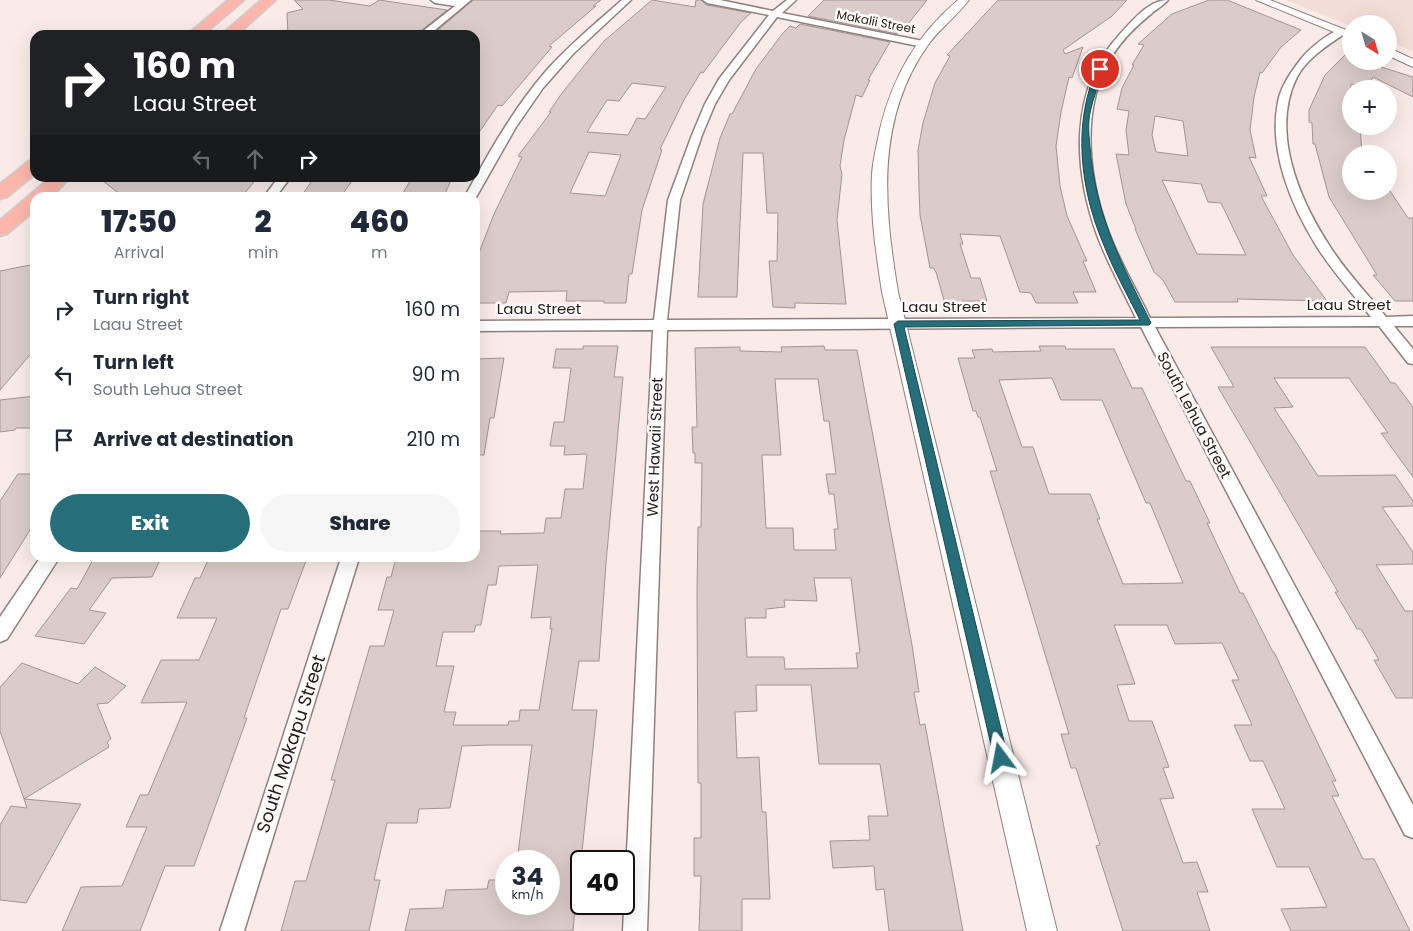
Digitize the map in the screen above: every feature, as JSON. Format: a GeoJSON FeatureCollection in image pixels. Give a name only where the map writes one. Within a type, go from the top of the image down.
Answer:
{"type":"FeatureCollection","features":[{"type":"Feature","properties":{"kind":"main road"},"geometry":{"type":"LineString","coordinates":[[200,30],[237,0]]}},
{"type":"Feature","properties":{"kind":"main road"},"geometry":{"type":"LineString","coordinates":[[234,30],[269,0]]}},
{"type":"Feature","properties":{"kind":"main road"},"geometry":{"type":"LineString","coordinates":[[0,193],[30,169]]}},
{"type":"Feature","properties":{"kind":"main road"},"geometry":{"type":"LineString","coordinates":[[44,192],[56,182]]}},
{"type":"Feature","properties":{"kind":"main road"},"geometry":{"type":"LineString","coordinates":[[0,230],[30,204]]}},
{"type":"Feature","properties":{"kind":"street"},"geometry":{"type":"LineString","coordinates":[[435,0],[464,2]]}},
{"type":"Feature","properties":{"kind":"street"},"geometry":{"type":"LineString","coordinates":[[480,180],[506,132],[540,85],[594,29],[627,0]]}},
{"type":"Feature","properties":{"kind":"street","name":"Makalii Street"},"geometry":{"type":"LineString","coordinates":[[707,0],[923,44]]}},
{"type":"Feature","properties":{"kind":"street","name":"West Hawaii Street"},"geometry":{"type":"LineString","coordinates":[[635,931],[660,325],[674,200],[710,104],[724,79],[775,14],[792,0]]}},
{"type":"Feature","properties":{"kind":"street"},"geometry":{"type":"LineString","coordinates":[[964,0],[941,21],[923,44],[910,63],[894,100],[880,158],[880,229],[890,292],[1042,931]]}},
{"type":"Feature","properties":{"kind":"street","name":"South Lehua Street"},"geometry":{"type":"LineString","coordinates":[[1164,0],[1129,27],[1116,43],[1098,74],[1086,112],[1085,134],[1096,209],[1107,243],[1146,323],[1413,827]]}},
{"type":"Feature","properties":{"kind":"street"},"geometry":{"type":"LineString","coordinates":[[1261,0],[1342,32]]}},
{"type":"Feature","properties":{"kind":"street"},"geometry":{"type":"LineString","coordinates":[[429,30],[464,2]]}},
{"type":"Feature","properties":{"kind":"street"},"geometry":{"type":"LineString","coordinates":[[1342,36],[1321,44],[1309,54],[1290,81],[1280,117],[1280,137],[1295,188],[1306,215],[1324,248],[1413,359]]}},
{"type":"Feature","properties":{"kind":"street"},"geometry":{"type":"LineString","coordinates":[[1398,56],[1413,63]]}},
{"type":"Feature","properties":{"kind":"street","name":"Laau Street"},"geometry":{"type":"LineString","coordinates":[[480,326],[1413,321]]}},
{"type":"Feature","properties":{"kind":"street"},"geometry":{"type":"LineString","coordinates":[[0,633],[47,562]]}},
{"type":"Feature","properties":{"kind":"street","name":"South Mokapu Street"},"geometry":{"type":"LineString","coordinates":[[232,931],[349,562]]}},
{"type":"Feature","properties":{"kind":"shaded area"},"geometry":{"type":"Polygon","coordinates":[[[1286,0],[1413,0],[1413,51],[1398,45],[1398,15],[1342,15],[1342,22],[1286,0]]]}},
{"type":"Feature","properties":{"kind":"building"},"geometry":{"type":"Polygon","coordinates":[[[294,0],[329,0],[370,6],[379,0],[447,10],[422,30],[288,30],[287,13],[303,9],[294,0]]]}},
{"type":"Feature","properties":{"kind":"building"},"geometry":{"type":"Polygon","coordinates":[[[473,0],[601,0],[549,46],[552,47],[502,106],[498,105],[480,131],[480,30],[438,30],[473,0]]]}},
{"type":"Feature","properties":{"kind":"building"},"geometry":{"type":"Polygon","coordinates":[[[652,0],[695,7],[696,0],[701,0],[707,5],[751,13],[741,22],[703,73],[701,72],[684,100],[660,149],[662,150],[642,210],[632,274],[629,274],[626,303],[566,301],[567,291],[509,292],[506,303],[480,303],[480,250],[494,214],[522,157],[518,156],[551,112],[549,112],[604,41],[652,0]],[[632,83],[619,101],[607,100],[587,132],[628,135],[637,118],[645,119],[666,87],[632,83]],[[589,152],[570,193],[605,196],[621,155],[589,152]]]}},
{"type":"Feature","properties":{"kind":"building"},"geometry":{"type":"Polygon","coordinates":[[[824,0],[927,0],[903,30],[901,29],[897,34],[808,16],[824,0]]]}},
{"type":"Feature","properties":{"kind":"building"},"geometry":{"type":"Polygon","coordinates":[[[998,0],[1127,0],[1112,16],[1063,50],[1065,54],[1083,47],[1072,78],[1069,77],[1056,146],[1060,186],[1067,216],[1087,261],[1083,261],[1096,292],[1073,292],[1078,303],[1036,303],[1031,293],[1020,292],[1000,236],[960,234],[963,244],[960,244],[971,278],[980,278],[987,301],[962,301],[962,304],[945,304],[936,272],[933,268],[930,268],[920,215],[918,150],[923,123],[935,83],[950,56],[947,55],[998,0]]]}},
{"type":"Feature","properties":{"kind":"building"},"geometry":{"type":"Polygon","coordinates":[[[1209,0],[1227,0],[1301,30],[1281,47],[1262,73],[1260,72],[1254,97],[1250,130],[1256,158],[1249,157],[1267,196],[1261,196],[1293,255],[1327,301],[1237,299],[1238,302],[1175,302],[1163,280],[1154,272],[1126,204],[1116,154],[1129,155],[1126,130],[1129,111],[1117,109],[1122,88],[1134,65],[1132,65],[1144,45],[1138,44],[1172,14],[1209,0]],[[1155,116],[1152,135],[1156,152],[1188,156],[1183,121],[1155,116]],[[1162,180],[1197,254],[1246,255],[1221,203],[1208,202],[1201,184],[1162,180]]]}},
{"type":"Feature","properties":{"kind":"building"},"geometry":{"type":"Polygon","coordinates":[[[800,24],[890,42],[868,80],[870,80],[862,97],[856,95],[844,140],[840,166],[842,174],[837,220],[846,304],[795,303],[795,308],[773,307],[769,261],[777,261],[778,213],[767,213],[763,153],[743,153],[737,297],[698,297],[703,204],[720,138],[730,114],[732,114],[756,69],[783,33],[790,26],[796,28],[800,24]]]}},
{"type":"Feature","properties":{"kind":"building"},"geometry":{"type":"Polygon","coordinates":[[[1342,58],[1342,70],[1391,70],[1413,77],[1413,97],[1397,89],[1397,80],[1379,80],[1373,77],[1371,80],[1342,80],[1342,135],[1361,135],[1361,145],[1342,145],[1342,200],[1396,200],[1408,218],[1413,218],[1413,301],[1395,301],[1373,275],[1377,275],[1329,197],[1315,144],[1313,144],[1312,123],[1309,122],[1309,110],[1325,75],[1342,58]]]}},
{"type":"Feature","properties":{"kind":"building"},"geometry":{"type":"Polygon","coordinates":[[[104,182],[254,182],[246,192],[117,192],[104,182]]]}},
{"type":"Feature","properties":{"kind":"building"},"geometry":{"type":"Polygon","coordinates":[[[311,182],[351,182],[344,192],[304,192],[311,182]]]}},
{"type":"Feature","properties":{"kind":"building"},"geometry":{"type":"Polygon","coordinates":[[[410,182],[450,182],[446,192],[404,192],[410,182]]]}},
{"type":"Feature","properties":{"kind":"building"},"geometry":{"type":"Polygon","coordinates":[[[30,265],[30,355],[0,390],[0,271],[30,265]]]}},
{"type":"Feature","properties":{"kind":"building"},"geometry":{"type":"Polygon","coordinates":[[[583,346],[618,346],[614,377],[623,377],[599,661],[579,661],[572,710],[597,710],[582,850],[570,850],[570,915],[574,915],[573,931],[405,931],[410,909],[443,908],[446,890],[487,889],[489,880],[495,880],[495,915],[560,915],[560,850],[518,850],[532,745],[490,745],[462,746],[450,808],[419,809],[417,823],[387,823],[374,880],[380,880],[369,931],[281,931],[295,881],[306,881],[335,780],[331,780],[370,646],[384,646],[394,610],[378,610],[387,577],[391,577],[395,562],[480,562],[480,531],[501,531],[500,534],[544,533],[546,518],[561,518],[565,489],[583,489],[587,454],[564,455],[565,446],[550,446],[554,422],[564,422],[571,368],[553,368],[556,349],[583,349],[583,346]],[[538,565],[499,566],[496,585],[488,585],[481,625],[476,625],[474,632],[443,632],[436,666],[454,666],[444,712],[456,712],[453,725],[508,725],[509,721],[519,721],[520,710],[539,710],[552,628],[550,629],[551,617],[531,618],[538,565]]]}},
{"type":"Feature","properties":{"kind":"building"},"geometry":{"type":"Polygon","coordinates":[[[824,346],[825,350],[857,350],[912,645],[919,692],[914,692],[920,725],[925,724],[963,931],[889,931],[884,889],[876,890],[874,866],[833,868],[830,841],[870,840],[868,816],[888,816],[880,764],[819,764],[811,685],[756,685],[757,711],[735,712],[737,758],[759,757],[762,812],[766,812],[770,899],[742,899],[742,931],[699,931],[701,876],[694,876],[694,838],[701,838],[701,783],[698,783],[697,592],[698,527],[701,527],[702,463],[695,463],[695,453],[693,453],[692,427],[697,427],[695,348],[740,347],[740,351],[782,352],[781,347],[824,346]],[[775,379],[781,455],[762,455],[766,528],[793,528],[794,550],[836,550],[834,529],[838,529],[834,494],[829,494],[826,474],[836,474],[829,421],[824,421],[818,379],[775,379]],[[814,578],[817,601],[784,600],[785,607],[766,609],[766,618],[745,618],[747,657],[784,657],[785,669],[858,668],[856,653],[860,653],[851,578],[814,578]]]}},
{"type":"Feature","properties":{"kind":"building"},"geometry":{"type":"Polygon","coordinates":[[[1039,346],[1065,346],[1066,349],[1114,349],[1132,388],[1142,388],[1186,481],[1190,481],[1210,523],[1207,523],[1240,593],[1243,593],[1274,652],[1336,781],[1332,781],[1339,796],[1332,796],[1363,859],[1374,859],[1410,931],[1291,931],[1281,909],[1327,907],[1309,867],[1277,867],[1252,809],[1285,809],[1263,761],[1250,761],[1234,725],[1252,725],[1232,680],[1239,680],[1222,643],[1175,644],[1167,625],[1114,625],[1135,684],[1117,685],[1129,721],[1152,721],[1169,767],[1163,768],[1174,798],[1160,799],[1183,863],[1197,862],[1208,892],[1197,892],[1210,931],[1123,931],[1096,846],[1100,845],[1076,768],[1071,768],[1061,734],[1069,734],[990,471],[997,471],[980,417],[978,417],[976,411],[973,411],[958,358],[975,358],[972,350],[992,349],[993,352],[1041,351],[1039,346]],[[1052,378],[999,380],[1022,447],[1033,447],[1049,494],[1090,494],[1100,519],[1097,519],[1123,584],[1183,583],[1150,503],[1146,503],[1102,400],[1061,400],[1052,378]]]}},
{"type":"Feature","properties":{"kind":"building"},"geometry":{"type":"Polygon","coordinates":[[[1211,347],[1365,347],[1391,383],[1395,383],[1413,407],[1413,477],[1381,433],[1388,433],[1349,378],[1274,378],[1293,407],[1274,408],[1318,476],[1395,475],[1413,501],[1413,506],[1382,507],[1413,552],[1413,564],[1376,565],[1405,611],[1413,611],[1413,698],[1396,698],[1374,660],[1379,660],[1361,629],[1357,629],[1335,592],[1338,592],[1218,387],[1234,387],[1211,347]]]}},
{"type":"Feature","properties":{"kind":"building"},"geometry":{"type":"Polygon","coordinates":[[[504,358],[494,418],[490,418],[484,455],[480,455],[480,359],[504,358]]]}},
{"type":"Feature","properties":{"kind":"building"},"geometry":{"type":"Polygon","coordinates":[[[30,397],[30,428],[16,428],[15,430],[0,432],[0,400],[30,397]]]}},
{"type":"Feature","properties":{"kind":"building"},"geometry":{"type":"Polygon","coordinates":[[[18,474],[30,474],[30,530],[0,578],[0,501],[18,474]]]}},
{"type":"Feature","properties":{"kind":"building"},"geometry":{"type":"Polygon","coordinates":[[[92,562],[159,562],[152,577],[112,578],[89,610],[106,613],[84,644],[35,636],[71,588],[77,589],[92,562]]]}},
{"type":"Feature","properties":{"kind":"building"},"geometry":{"type":"Polygon","coordinates":[[[207,562],[306,562],[288,609],[281,609],[244,718],[247,718],[194,866],[165,866],[140,931],[62,931],[81,887],[122,886],[147,827],[126,827],[140,795],[148,795],[187,702],[141,703],[161,660],[199,660],[217,618],[177,618],[195,578],[200,578],[207,562]]]}},
{"type":"Feature","properties":{"kind":"building"},"geometry":{"type":"Polygon","coordinates":[[[22,663],[78,684],[95,667],[126,686],[108,703],[97,704],[111,739],[107,742],[109,747],[24,799],[0,731],[0,687],[22,663]]]}},
{"type":"Feature","properties":{"kind":"building"},"geometry":{"type":"Polygon","coordinates":[[[24,799],[81,804],[26,903],[0,900],[0,825],[11,806],[27,808],[24,799]]]}},
{"type":"Feature","properties":{"kind":"route"},"geometry":{"type":"LineString","coordinates":[[1001,758],[898,324],[1146,323],[1107,243],[1096,209],[1090,178],[1085,134],[1086,112],[1100,69]]}}]}
